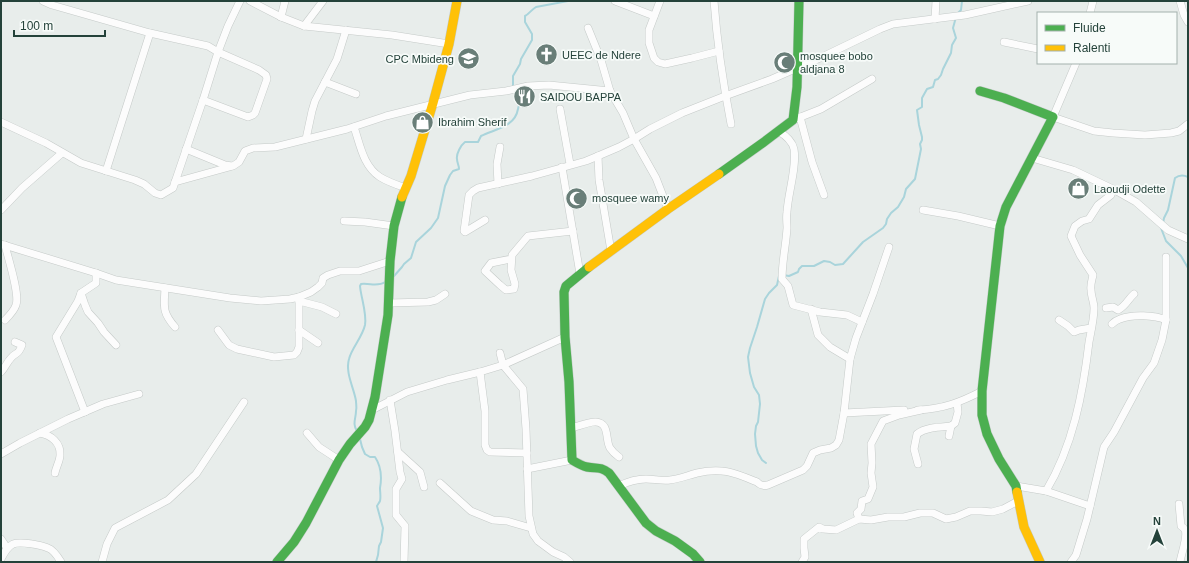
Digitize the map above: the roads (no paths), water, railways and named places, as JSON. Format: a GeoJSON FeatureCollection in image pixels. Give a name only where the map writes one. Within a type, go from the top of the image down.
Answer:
{"type":"FeatureCollection","features":[{"type":"Feature","properties":{"kind":"street"},"geometry":{"type":"LineString","coordinates":[[43,1],[52,5],[150,33],[208,46],[259,70],[266,75],[267,79],[255,113],[248,117],[203,100]]}},
{"type":"Feature","properties":{"kind":"street"},"geometry":{"type":"LineString","coordinates":[[1,122],[46,143],[81,163],[140,182],[155,193],[161,195],[173,188],[218,52],[240,1]]}},
{"type":"Feature","properties":{"kind":"street"},"geometry":{"type":"LineString","coordinates":[[250,1],[281,17],[304,26],[392,34],[449,44]]}},
{"type":"Feature","properties":{"kind":"street"},"geometry":{"type":"LineString","coordinates":[[281,17],[285,1]]}},
{"type":"Feature","properties":{"kind":"street"},"geometry":{"type":"LineString","coordinates":[[304,26],[323,1]]}},
{"type":"Feature","properties":{"kind":"street"},"geometry":{"type":"LineString","coordinates":[[277,562],[294,542],[340,460],[350,444],[366,427],[369,420],[385,335],[389,303],[390,261],[394,226],[401,199],[419,151],[433,104],[449,44],[457,1]]}},
{"type":"Feature","properties":{"kind":"street"},"geometry":{"type":"LineString","coordinates":[[615,1],[654,16]]}},
{"type":"Feature","properties":{"kind":"street"},"geometry":{"type":"LineString","coordinates":[[660,1],[649,30],[649,43],[654,58],[658,62],[665,64],[719,50]]}},
{"type":"Feature","properties":{"kind":"street"},"geometry":{"type":"LineString","coordinates":[[714,1],[725,96],[731,124]]}},
{"type":"Feature","properties":{"kind":"street"},"geometry":{"type":"LineString","coordinates":[[799,1],[796,94],[797,118],[824,195]]}},
{"type":"Feature","properties":{"kind":"street"},"geometry":{"type":"LineString","coordinates":[[935,19],[936,1]]}},
{"type":"Feature","properties":{"kind":"street"},"geometry":{"type":"LineString","coordinates":[[485,220],[465,232],[464,231],[469,195],[478,188],[586,161],[619,147],[682,113],[772,79],[893,24],[965,15],[1028,1]]}},
{"type":"Feature","properties":{"kind":"street"},"geometry":{"type":"LineString","coordinates":[[1090,12],[1093,1]]}},
{"type":"Feature","properties":{"kind":"street"},"geometry":{"type":"LineString","coordinates":[[1180,1],[1184,15],[1188,22]]}},
{"type":"Feature","properties":{"kind":"street"},"geometry":{"type":"LineString","coordinates":[[588,28],[601,60],[610,91],[623,113],[634,139],[656,178],[668,209]]}},
{"type":"Feature","properties":{"kind":"street"},"geometry":{"type":"LineString","coordinates":[[306,139],[315,101],[337,59],[346,30]]}},
{"type":"Feature","properties":{"kind":"street"},"geometry":{"type":"LineString","coordinates":[[106,171],[150,33]]}},
{"type":"Feature","properties":{"kind":"street"},"geometry":{"type":"LineString","coordinates":[[1004,42],[1037,49]]}},
{"type":"Feature","properties":{"kind":"street"},"geometry":{"type":"LineString","coordinates":[[1040,562],[1024,527],[1016,486],[999,459],[987,434],[982,415],[982,391],[1000,226],[1006,207],[1053,118],[1076,64]]}},
{"type":"Feature","properties":{"kind":"street"},"geometry":{"type":"LineString","coordinates":[[572,460],[569,382],[565,337],[564,292],[566,286],[668,209],[797,118],[821,109],[872,79]]}},
{"type":"Feature","properties":{"kind":"street"},"geometry":{"type":"LineString","coordinates":[[325,82],[356,94]]}},
{"type":"Feature","properties":{"kind":"street"},"geometry":{"type":"LineString","coordinates":[[175,182],[233,166],[239,162],[245,151],[253,148],[275,146],[306,139],[354,127],[386,116],[470,95],[506,91],[528,86],[549,85],[610,91]]}},
{"type":"Feature","properties":{"kind":"street"},"geometry":{"type":"LineString","coordinates":[[980,91],[1004,98],[1053,118],[1094,131],[1145,135],[1179,131],[1188,124]]}},
{"type":"Feature","properties":{"kind":"street"},"geometry":{"type":"LineString","coordinates":[[560,109],[570,164]]}},
{"type":"Feature","properties":{"kind":"street"},"geometry":{"type":"LineString","coordinates":[[354,127],[362,153],[372,170],[388,181],[406,188]]}},
{"type":"Feature","properties":{"kind":"street"},"geometry":{"type":"LineString","coordinates":[[778,131],[787,136],[794,148],[794,163],[782,261],[782,280],[788,286],[793,305],[820,312],[847,315],[862,322]]}},
{"type":"Feature","properties":{"kind":"street"},"geometry":{"type":"LineString","coordinates":[[498,184],[497,164],[500,147]]}},
{"type":"Feature","properties":{"kind":"street"},"geometry":{"type":"LineString","coordinates":[[186,149],[225,165],[233,166]]}},
{"type":"Feature","properties":{"kind":"street"},"geometry":{"type":"LineString","coordinates":[[1,210],[22,188],[62,153]]}},
{"type":"Feature","properties":{"kind":"street"},"geometry":{"type":"LineString","coordinates":[[598,156],[600,186],[612,252]]}},
{"type":"Feature","properties":{"kind":"street"},"geometry":{"type":"LineString","coordinates":[[1032,158],[1073,170],[1113,189],[1136,202],[1168,230],[1188,239]]}},
{"type":"Feature","properties":{"kind":"street"},"geometry":{"type":"LineString","coordinates":[[562,167],[580,274]]}},
{"type":"Feature","properties":{"kind":"street"},"geometry":{"type":"LineString","coordinates":[[1046,491],[1054,478],[1061,461],[1076,417],[1086,365],[1094,308],[1091,288],[1093,275],[1080,255],[1071,236],[1075,226],[1082,221],[1089,219],[1098,205],[1111,195],[1113,189]]}},
{"type":"Feature","properties":{"kind":"street"},"geometry":{"type":"LineString","coordinates":[[923,210],[958,216],[1000,226]]}},
{"type":"Feature","properties":{"kind":"street"},"geometry":{"type":"LineString","coordinates":[[344,221],[394,226]]}},
{"type":"Feature","properties":{"kind":"street"},"geometry":{"type":"LineString","coordinates":[[511,259],[491,263],[485,271],[506,290],[514,289],[515,287],[511,270],[512,255],[528,236],[573,231]]}},
{"type":"Feature","properties":{"kind":"street"},"geometry":{"type":"LineString","coordinates":[[3,245],[116,280],[230,298],[261,301],[299,299],[322,307],[336,314]]}},
{"type":"Feature","properties":{"kind":"street"},"geometry":{"type":"LineString","coordinates":[[3,245],[16,290],[17,303],[10,315],[5,320]]}},
{"type":"Feature","properties":{"kind":"street"},"geometry":{"type":"LineString","coordinates":[[619,486],[634,480],[671,480],[710,470],[719,470],[731,472],[764,486],[803,470],[807,466],[813,454],[836,445],[839,440],[844,413],[850,359],[856,338],[889,247]]}},
{"type":"Feature","properties":{"kind":"street"},"geometry":{"type":"LineString","coordinates":[[1071,562],[1076,555],[1087,519],[1104,447],[1114,432],[1143,378],[1154,363],[1162,340],[1166,320],[1166,257]]}},
{"type":"Feature","properties":{"kind":"street"},"geometry":{"type":"LineString","coordinates":[[299,299],[322,284],[323,278],[328,275],[340,271],[359,272],[390,261]]}},
{"type":"Feature","properties":{"kind":"street"},"geometry":{"type":"LineString","coordinates":[[85,412],[56,337],[78,301],[81,293],[96,283],[96,273]]}},
{"type":"Feature","properties":{"kind":"street"},"geometry":{"type":"LineString","coordinates":[[165,288],[164,310],[167,318],[175,327]]}},
{"type":"Feature","properties":{"kind":"street"},"geometry":{"type":"LineString","coordinates":[[81,293],[88,312],[116,345]]}},
{"type":"Feature","properties":{"kind":"street"},"geometry":{"type":"LineString","coordinates":[[389,303],[428,302],[436,300],[445,294]]}},
{"type":"Feature","properties":{"kind":"street"},"geometry":{"type":"LineString","coordinates":[[1106,308],[1113,307],[1118,310],[1121,309],[1134,294]]}},
{"type":"Feature","properties":{"kind":"street"},"geometry":{"type":"LineString","coordinates":[[218,330],[228,345],[237,349],[274,357],[294,355],[299,348],[299,299]]}},
{"type":"Feature","properties":{"kind":"street"},"geometry":{"type":"LineString","coordinates":[[1094,308],[1099,307],[1116,311],[1124,318]]}},
{"type":"Feature","properties":{"kind":"street"},"geometry":{"type":"LineString","coordinates":[[812,309],[818,335],[830,347],[850,359]]}},
{"type":"Feature","properties":{"kind":"street"},"geometry":{"type":"LineString","coordinates":[[1112,324],[1124,318],[1140,316],[1161,318],[1166,320]]}},
{"type":"Feature","properties":{"kind":"street"},"geometry":{"type":"LineString","coordinates":[[1059,320],[1074,332],[1091,328]]}},
{"type":"Feature","properties":{"kind":"street"},"geometry":{"type":"LineString","coordinates":[[299,330],[318,343]]}},
{"type":"Feature","properties":{"kind":"street"},"geometry":{"type":"LineString","coordinates":[[372,410],[406,392],[503,365],[565,337]]}},
{"type":"Feature","properties":{"kind":"street"},"geometry":{"type":"LineString","coordinates":[[1,372],[7,366],[10,359],[20,351],[22,345],[15,342]]}},
{"type":"Feature","properties":{"kind":"street"},"geometry":{"type":"LineString","coordinates":[[500,353],[503,365],[523,389],[529,516],[533,534],[538,541],[570,562]]}},
{"type":"Feature","properties":{"kind":"street"},"geometry":{"type":"LineString","coordinates":[[480,372],[485,411],[485,445],[487,450],[490,452],[527,453]]}},
{"type":"Feature","properties":{"kind":"street"},"geometry":{"type":"LineString","coordinates":[[844,413],[935,409],[957,403],[982,391]]}},
{"type":"Feature","properties":{"kind":"street"},"geometry":{"type":"LineString","coordinates":[[1,454],[40,433],[103,404],[139,394]]}},
{"type":"Feature","properties":{"kind":"street"},"geometry":{"type":"LineString","coordinates":[[390,400],[402,479],[396,489],[396,515],[405,526],[404,562]]}},
{"type":"Feature","properties":{"kind":"street"},"geometry":{"type":"LineString","coordinates":[[102,562],[107,544],[114,528],[168,500],[196,474],[244,402]]}},
{"type":"Feature","properties":{"kind":"street"},"geometry":{"type":"LineString","coordinates":[[948,436],[951,426],[955,423],[958,412],[957,403]]}},
{"type":"Feature","properties":{"kind":"street"},"geometry":{"type":"LineString","coordinates":[[859,519],[858,513],[861,509],[862,501],[868,499],[874,487],[871,473],[871,444],[876,433],[883,421],[899,415],[921,410]]}},
{"type":"Feature","properties":{"kind":"street"},"geometry":{"type":"LineString","coordinates":[[571,428],[596,422],[602,424],[607,434],[610,447],[619,457]]}},
{"type":"Feature","properties":{"kind":"street"},"geometry":{"type":"LineString","coordinates":[[918,464],[914,449],[917,434],[921,431],[951,426]]}},
{"type":"Feature","properties":{"kind":"street"},"geometry":{"type":"LineString","coordinates":[[40,433],[47,434],[54,439],[59,447],[60,455],[55,473]]}},
{"type":"Feature","properties":{"kind":"street"},"geometry":{"type":"LineString","coordinates":[[307,434],[319,447],[340,460]]}},
{"type":"Feature","properties":{"kind":"street"},"geometry":{"type":"LineString","coordinates":[[398,452],[420,472],[424,487]]}},
{"type":"Feature","properties":{"kind":"street"},"geometry":{"type":"LineString","coordinates":[[527,469],[572,460],[578,464],[603,468],[609,472],[646,523],[656,531],[675,541],[693,554],[700,562]]}},
{"type":"Feature","properties":{"kind":"street"},"geometry":{"type":"LineString","coordinates":[[440,483],[471,511],[493,520],[531,528]]}},
{"type":"Feature","properties":{"kind":"street"},"geometry":{"type":"LineString","coordinates":[[1016,486],[1046,491],[1090,506]]}},
{"type":"Feature","properties":{"kind":"street"},"geometry":{"type":"LineString","coordinates":[[802,562],[805,557],[804,539],[819,527],[836,530],[859,519],[871,520],[888,517],[904,517],[920,513],[932,513],[946,519],[956,517],[970,511],[992,512],[1003,509],[1018,501]]}},
{"type":"Feature","properties":{"kind":"street"},"geometry":{"type":"LineString","coordinates":[[1179,504],[1179,522],[1186,531],[1180,562]]}},
{"type":"Feature","properties":{"kind":"street"},"geometry":{"type":"LineString","coordinates":[[1,539],[7,548]]}},
{"type":"Feature","properties":{"kind":"street"},"geometry":{"type":"LineString","coordinates":[[1,559],[7,548],[19,542],[49,548],[56,554],[61,562]]}},
{"type":"Feature","properties":{"kind":"waterway"},"geometry":{"type":"LineString","coordinates":[[513,88],[513,76],[532,40],[532,34],[525,22],[525,16],[536,7],[568,1]]}},
{"type":"Feature","properties":{"kind":"waterway"},"geometry":{"type":"LineString","coordinates":[[958,13],[961,10],[962,1]]}},
{"type":"Feature","properties":{"kind":"waterway"},"geometry":{"type":"LineString","coordinates":[[783,275],[789,276],[798,272],[802,266],[814,266],[824,261],[835,265],[843,264],[863,242],[883,228],[891,213],[898,207],[904,197],[906,189],[915,179],[921,149],[920,144],[922,137],[917,110],[922,107],[922,98],[927,89],[933,87],[935,80],[941,75],[951,53],[952,45],[956,38],[953,28],[956,17]]}},
{"type":"Feature","properties":{"kind":"waterway"},"geometry":{"type":"LineString","coordinates":[[394,276],[411,258],[416,242],[431,228],[438,218],[445,186],[453,171],[459,169],[457,157],[460,147],[465,142],[478,142],[481,136],[509,124],[516,115],[519,104],[519,98],[516,91]]}},
{"type":"Feature","properties":{"kind":"waterway"},"geometry":{"type":"LineString","coordinates":[[1163,223],[1168,210],[1175,178],[1178,176],[1188,177]]}},
{"type":"Feature","properties":{"kind":"waterway"},"geometry":{"type":"LineString","coordinates":[[1161,228],[1166,241],[1181,256],[1188,268]]}},
{"type":"Feature","properties":{"kind":"waterway"},"geometry":{"type":"LineString","coordinates":[[766,463],[762,460],[756,446],[755,434],[760,404],[759,395],[754,387],[750,373],[748,357],[765,299],[777,285],[779,276]]}},
{"type":"Feature","properties":{"kind":"waterway"},"geometry":{"type":"LineString","coordinates":[[357,431],[354,423],[356,401],[349,375],[348,364],[352,350],[362,334],[365,325],[360,286],[361,284],[377,285],[385,282]]}},
{"type":"Feature","properties":{"kind":"waterway"},"geometry":{"type":"LineString","coordinates":[[360,439],[365,454],[370,457],[375,457],[379,464],[381,480],[380,501],[377,506],[383,528],[376,562]]}},
{"type":"Feature","properties":{"kind":"place","name":"UEEC de Ndere"},"geometry":{"type":"Point","coordinates":[546,55]}},
{"type":"Feature","properties":{"kind":"place","name":"CPC Mbideng"},"geometry":{"type":"Point","coordinates":[469,59]}},
{"type":"Feature","properties":{"kind":"place","name":"mosquee bobo aldjana 8"},"geometry":{"type":"Point","coordinates":[784,62]}},
{"type":"Feature","properties":{"kind":"place","name":"SAIDOU BAPPA"},"geometry":{"type":"Point","coordinates":[525,97]}},
{"type":"Feature","properties":{"kind":"place","name":"Ibrahim Sherif"},"geometry":{"type":"Point","coordinates":[423,122]}},
{"type":"Feature","properties":{"kind":"place","name":"Laoudji Odette"},"geometry":{"type":"Point","coordinates":[1078,189]}},
{"type":"Feature","properties":{"kind":"place","name":"mosquee wamy"},"geometry":{"type":"Point","coordinates":[577,198]}}]}
